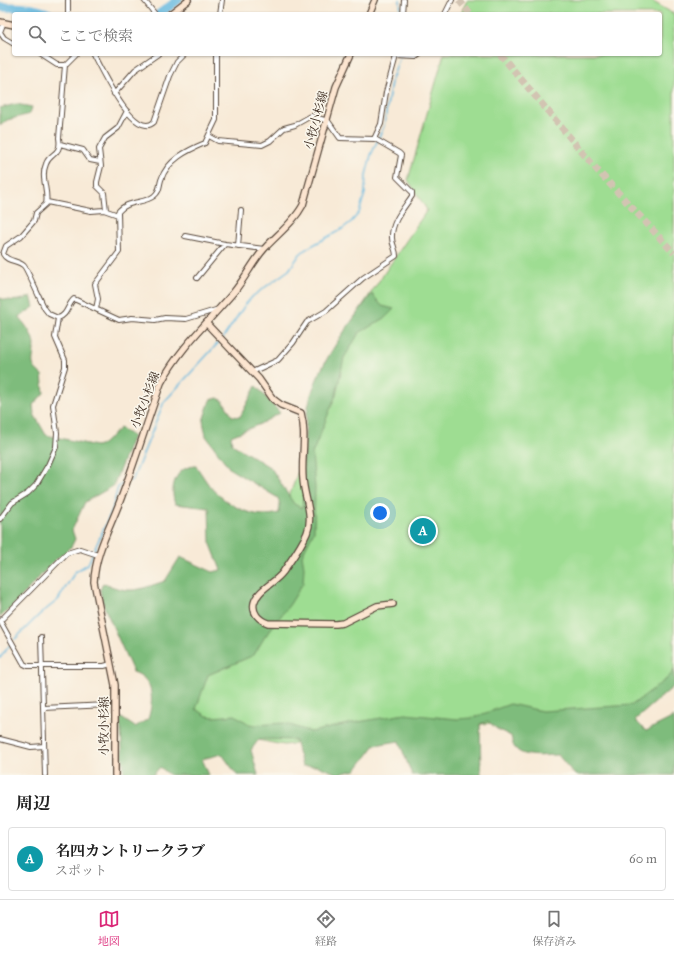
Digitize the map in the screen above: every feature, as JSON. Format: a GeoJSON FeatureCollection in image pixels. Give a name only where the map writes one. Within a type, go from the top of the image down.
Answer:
{"type":"FeatureCollection","features":[{"type":"Feature","properties":{"kind":"main road"},"geometry":{"type":"LineString","coordinates":[[173,12],[188,0]]}},
{"type":"Feature","properties":{"kind":"main road"},"geometry":{"type":"LineString","coordinates":[[369,12],[374,0]]}},
{"type":"Feature","properties":{"kind":"main road"},"geometry":{"type":"LineString","coordinates":[[2,22],[12,24]]}},
{"type":"Feature","properties":{"kind":"main road","name":"小牧小杉線"},"geometry":{"type":"LineString","coordinates":[[116,775],[116,700],[112,664],[94,582],[94,570],[97,555],[126,485],[161,383],[168,370],[206,323],[235,291],[264,249],[297,216],[304,205],[336,87],[350,56]]}},
{"type":"Feature","properties":{"kind":"main road"},"geometry":{"type":"LineString","coordinates":[[206,323],[252,372],[273,399],[282,405],[301,413],[305,427],[302,460],[303,480],[310,519],[307,533],[282,574],[276,581],[261,592],[254,601],[256,615],[261,621],[268,623],[336,624],[343,623],[377,606],[393,604]]}},
{"type":"Feature","properties":{"kind":"street"},"geometry":{"type":"LineString","coordinates":[[68,0],[68,12]]}},
{"type":"Feature","properties":{"kind":"street"},"geometry":{"type":"LineString","coordinates":[[144,0],[153,12]]}},
{"type":"Feature","properties":{"kind":"street"},"geometry":{"type":"LineString","coordinates":[[220,12],[222,0]]}},
{"type":"Feature","properties":{"kind":"street"},"geometry":{"type":"LineString","coordinates":[[403,12],[404,0]]}},
{"type":"Feature","properties":{"kind":"street"},"geometry":{"type":"LineString","coordinates":[[446,12],[452,0]]}},
{"type":"Feature","properties":{"kind":"street"},"geometry":{"type":"LineString","coordinates":[[2,22],[0,32],[4,38],[12,43]]}},
{"type":"Feature","properties":{"kind":"street"},"geometry":{"type":"LineString","coordinates":[[43,56],[56,65],[65,66]]}},
{"type":"Feature","properties":{"kind":"street"},"geometry":{"type":"LineString","coordinates":[[58,318],[50,314],[45,309],[26,268],[18,262],[5,258],[3,254],[6,246],[27,229],[34,221],[36,213],[45,207],[47,202],[44,170],[47,162],[57,152],[60,144],[65,66],[74,56]]}},
{"type":"Feature","properties":{"kind":"street"},"geometry":{"type":"LineString","coordinates":[[94,56],[114,94],[127,111],[144,125],[148,126],[154,122],[175,65],[183,56]]}},
{"type":"Feature","properties":{"kind":"street"},"geometry":{"type":"LineString","coordinates":[[114,94],[135,70],[155,56]]}},
{"type":"Feature","properties":{"kind":"street"},"geometry":{"type":"LineString","coordinates":[[96,308],[98,299],[95,286],[101,274],[119,252],[120,230],[118,215],[120,209],[152,197],[160,190],[161,180],[173,162],[191,149],[205,143],[209,136],[216,120],[216,56]]}},
{"type":"Feature","properties":{"kind":"street"},"geometry":{"type":"LineString","coordinates":[[376,140],[380,128],[390,75],[397,56]]}},
{"type":"Feature","properties":{"kind":"street"},"geometry":{"type":"LineString","coordinates":[[403,56],[417,56]]}},
{"type":"Feature","properties":{"kind":"street"},"geometry":{"type":"LineString","coordinates":[[106,210],[104,193],[98,186],[97,182],[100,170],[99,152],[103,142],[118,128],[127,111]]}},
{"type":"Feature","properties":{"kind":"street"},"geometry":{"type":"LineString","coordinates":[[209,136],[218,141],[258,146],[266,144],[284,128],[295,125],[311,116],[328,121],[340,138],[376,140],[399,153],[401,155],[397,177],[412,192],[412,196],[395,222],[392,238],[396,250],[396,256],[363,278],[326,311],[307,322],[278,360],[252,372]]}},
{"type":"Feature","properties":{"kind":"street"},"geometry":{"type":"LineString","coordinates":[[60,144],[83,150],[90,160],[100,162]]}},
{"type":"Feature","properties":{"kind":"street"},"geometry":{"type":"LineString","coordinates":[[47,202],[91,211],[106,210],[118,215]]}},
{"type":"Feature","properties":{"kind":"street"},"geometry":{"type":"LineString","coordinates":[[238,246],[241,210]]}},
{"type":"Feature","properties":{"kind":"street"},"geometry":{"type":"LineString","coordinates":[[185,236],[225,244],[264,249]]}},
{"type":"Feature","properties":{"kind":"street"},"geometry":{"type":"LineString","coordinates":[[197,278],[225,244]]}},
{"type":"Feature","properties":{"kind":"street"},"geometry":{"type":"LineString","coordinates":[[0,519],[12,503],[28,493],[36,485],[48,465],[56,447],[58,433],[54,405],[65,367],[65,360],[55,337],[58,318],[66,312],[70,303],[74,299],[96,308],[109,317],[119,320],[132,318],[155,320],[165,318],[189,319],[219,309]]}},
{"type":"Feature","properties":{"kind":"street"},"geometry":{"type":"LineString","coordinates":[[97,555],[77,549],[64,556],[0,621],[24,664],[28,666],[104,666],[112,664]]}},
{"type":"Feature","properties":{"kind":"street"},"geometry":{"type":"LineString","coordinates":[[41,637],[45,775]]}},
{"type":"Feature","properties":{"kind":"street"},"geometry":{"type":"LineString","coordinates":[[43,708],[108,705]]}},
{"type":"Feature","properties":{"kind":"street"},"geometry":{"type":"LineString","coordinates":[[0,739],[31,746],[44,746]]}},
{"type":"Feature","properties":{"kind":"green space"},"geometry":{"type":"Polygon","coordinates":[[[467,0],[650,0],[674,14],[674,678],[634,708],[284,745],[189,727],[181,673],[274,539],[352,321],[427,210],[408,180],[443,56],[662,56],[662,12],[462,12],[467,0]]]}},
{"type":"Feature","properties":{"kind":"green space"},"geometry":{"type":"Polygon","coordinates":[[[16,104],[32,107],[30,114],[7,120],[0,126],[0,108],[16,104]]]}},
{"type":"Feature","properties":{"kind":"green space"},"geometry":{"type":"Polygon","coordinates":[[[372,294],[382,306],[394,309],[385,318],[359,333],[344,358],[336,395],[312,454],[315,487],[314,531],[302,555],[304,567],[303,583],[290,604],[264,638],[254,655],[208,675],[196,709],[207,716],[214,717],[235,715],[249,724],[284,723],[311,732],[405,714],[457,719],[472,718],[510,704],[542,711],[632,705],[669,677],[674,670],[674,686],[635,720],[646,731],[674,717],[674,775],[575,775],[558,755],[535,756],[524,754],[519,751],[514,747],[511,736],[497,729],[488,721],[480,724],[481,775],[412,775],[399,741],[375,745],[356,770],[338,774],[318,766],[302,766],[295,740],[259,739],[251,750],[258,775],[237,775],[222,754],[202,759],[209,775],[170,775],[160,767],[153,775],[124,775],[120,717],[135,727],[148,719],[151,705],[151,691],[145,679],[133,672],[103,604],[100,590],[103,583],[128,590],[148,587],[165,581],[180,557],[213,572],[221,570],[210,542],[209,508],[175,504],[173,491],[176,479],[183,470],[189,467],[196,466],[214,491],[236,507],[244,511],[261,515],[279,513],[280,505],[278,498],[230,469],[206,436],[203,421],[210,400],[218,398],[224,402],[232,416],[240,417],[256,386],[280,413],[260,424],[231,436],[232,444],[271,468],[294,504],[302,508],[305,437],[310,397],[316,381],[332,350],[372,294]]]}},
{"type":"Feature","properties":{"kind":"green space"},"geometry":{"type":"Polygon","coordinates":[[[31,296],[34,307],[19,317],[27,327],[34,343],[33,365],[42,375],[44,393],[33,405],[34,414],[46,435],[96,446],[103,444],[120,428],[133,436],[113,486],[85,502],[72,530],[75,539],[71,547],[54,561],[11,608],[0,617],[0,298],[16,300],[31,296]]]}},
{"type":"Feature","properties":{"kind":"waterway"},"geometry":{"type":"LineString","coordinates":[[162,12],[178,0]]}},
{"type":"Feature","properties":{"kind":"waterway"},"geometry":{"type":"LineString","coordinates":[[400,0],[401,12]]}},
{"type":"Feature","properties":{"kind":"waterway"},"geometry":{"type":"LineString","coordinates":[[0,7],[19,7],[44,12]]}},
{"type":"Feature","properties":{"kind":"waterway"},"geometry":{"type":"LineString","coordinates":[[223,338],[245,305],[253,296],[289,270],[300,254],[306,249],[342,229],[359,213],[365,193],[366,175],[371,155],[384,126],[391,82],[400,56]]}},
{"type":"Feature","properties":{"kind":"waterway"},"geometry":{"type":"LineString","coordinates":[[130,481],[133,479],[164,402],[220,341]]}},
{"type":"Feature","properties":{"kind":"waterway"},"geometry":{"type":"LineString","coordinates":[[15,639],[39,615],[58,600],[75,572],[88,564],[112,510],[118,487],[124,483]]}},
{"type":"Feature","properties":{"kind":"waterway"},"geometry":{"type":"LineString","coordinates":[[0,658],[10,645]]}},
{"type":"Feature","properties":{"kind":"tunnel"},"geometry":{"type":"LineString","coordinates":[[459,0],[468,12]]}},
{"type":"Feature","properties":{"kind":"tunnel"},"geometry":{"type":"LineString","coordinates":[[502,56],[598,171],[674,253]]}},
{"type":"Feature","properties":{"kind":"place","name":"名四カントリークラブ"},"geometry":{"type":"Point","coordinates":[423,531]}}]}
